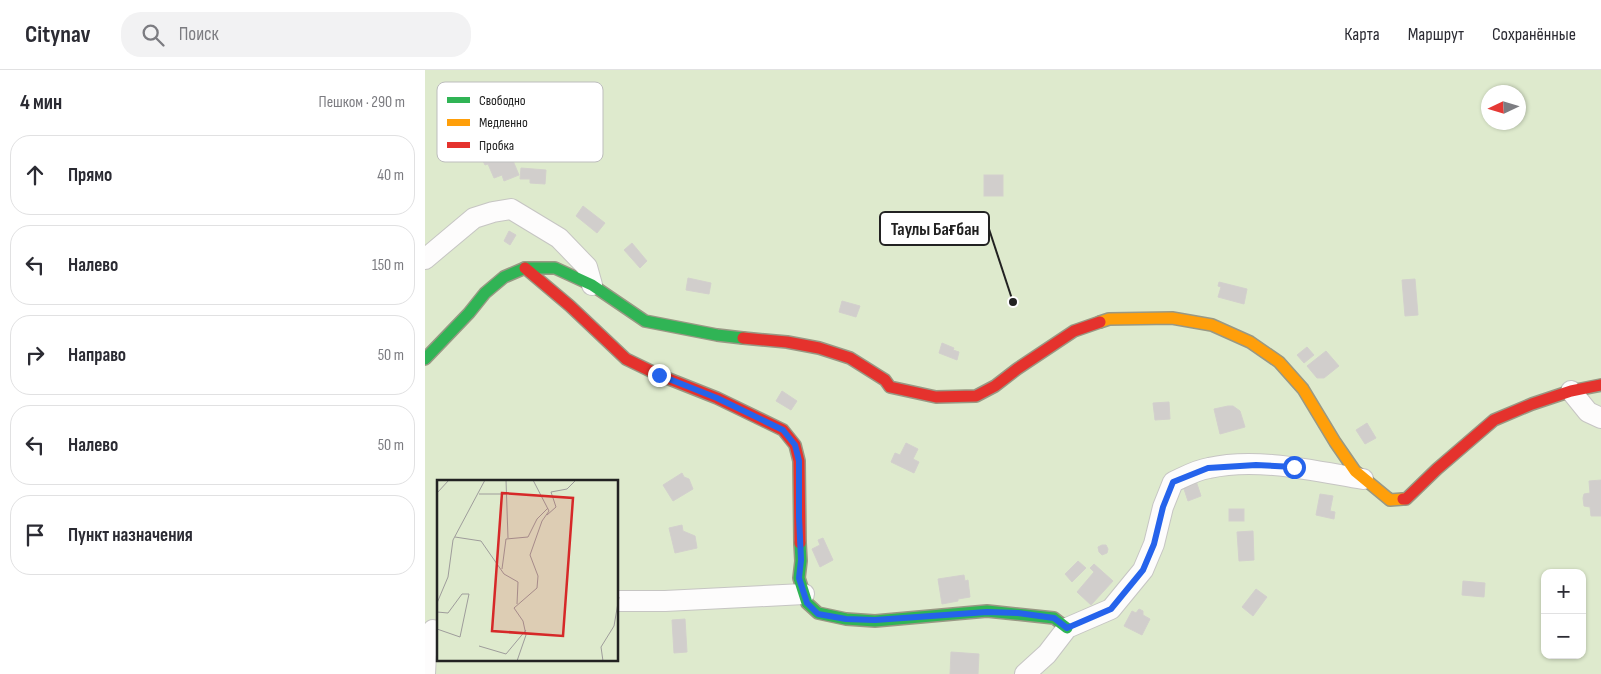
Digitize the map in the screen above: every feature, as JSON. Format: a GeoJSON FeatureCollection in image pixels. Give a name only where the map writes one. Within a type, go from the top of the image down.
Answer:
{"type":"FeatureCollection","features":[{"type":"Feature","properties":{"kind":"street"},"geometry":{"type":"LineString","coordinates":[[425,259],[474,218],[511,209],[559,238],[587,267],[592,285]]}},
{"type":"Feature","properties":{"kind":"street"},"geometry":{"type":"LineString","coordinates":[[525,268],[570,306],[627,359],[659,375],[717,398],[783,430],[795,445],[799,461],[801,560],[799,578],[807,603],[818,614],[846,619],[875,620],[995,612],[1047,616],[1054,618],[1067,628]]}},
{"type":"Feature","properties":{"kind":"street"},"geometry":{"type":"LineString","coordinates":[[425,359],[469,313],[485,293],[504,277],[525,268],[555,268],[592,285],[645,321],[717,335],[787,342],[819,348],[851,358],[885,380],[891,388],[936,397],[976,396],[995,386],[1074,331],[1109,319],[1172,318],[1212,325],[1250,342],[1279,362],[1303,389],[1335,442],[1363,479],[1390,500],[1406,499],[1437,469],[1494,420],[1532,404],[1571,391],[1601,385]]}},
{"type":"Feature","properties":{"kind":"street"},"geometry":{"type":"LineString","coordinates":[[1571,391],[1588,412],[1601,418]]}},
{"type":"Feature","properties":{"kind":"street"},"geometry":{"type":"LineString","coordinates":[[1025,674],[1047,654],[1067,628],[1111,609],[1143,570],[1154,544],[1163,507],[1173,482],[1208,468],[1256,465],[1294,467],[1363,479]]}},
{"type":"Feature","properties":{"kind":"street"},"geometry":{"type":"LineString","coordinates":[[619,601],[665,601],[804,594]]}},
{"type":"Feature","properties":{"kind":"street"},"geometry":{"type":"LineString","coordinates":[[425,674],[432,630]]}},
{"type":"Feature","properties":{"kind":"green space"},"geometry":{"type":"Polygon","coordinates":[[[425,70],[1601,70],[1601,674],[425,674],[425,70]]]}},
{"type":"Feature","properties":{"kind":"building"},"geometry":{"type":"Polygon","coordinates":[[[484,162],[514,162],[519,175],[504,181],[502,175],[494,178],[488,164],[485,165],[484,162]]]}},
{"type":"Feature","properties":{"kind":"building"},"geometry":{"type":"Polygon","coordinates":[[[521,168],[546,170],[545,184],[530,183],[530,179],[520,179],[521,168]]]}},
{"type":"Feature","properties":{"kind":"building"},"geometry":{"type":"Polygon","coordinates":[[[984,175],[1003,175],[1003,196],[984,196],[984,175]]]}},
{"type":"Feature","properties":{"kind":"building"},"geometry":{"type":"Polygon","coordinates":[[[583,206],[605,223],[597,233],[576,216],[583,206]]]}},
{"type":"Feature","properties":{"kind":"building"},"geometry":{"type":"Polygon","coordinates":[[[509,231],[516,235],[510,245],[504,241],[509,231]]]}},
{"type":"Feature","properties":{"kind":"building"},"geometry":{"type":"Polygon","coordinates":[[[632,243],[647,261],[640,268],[624,250],[632,243]]]}},
{"type":"Feature","properties":{"kind":"building"},"geometry":{"type":"Polygon","coordinates":[[[688,278],[711,283],[709,294],[686,290],[688,278]]]}},
{"type":"Feature","properties":{"kind":"building"},"geometry":{"type":"Polygon","coordinates":[[[1415,279],[1418,315],[1405,316],[1402,280],[1415,279]]]}},
{"type":"Feature","properties":{"kind":"building"},"geometry":{"type":"Polygon","coordinates":[[[1219,282],[1247,289],[1244,304],[1218,297],[1221,287],[1218,286],[1219,282]]]}},
{"type":"Feature","properties":{"kind":"building"},"geometry":{"type":"Polygon","coordinates":[[[842,301],[860,306],[856,317],[839,312],[842,301]]]}},
{"type":"Feature","properties":{"kind":"building"},"geometry":{"type":"Polygon","coordinates":[[[942,343],[959,352],[957,360],[939,353],[942,343]]]}},
{"type":"Feature","properties":{"kind":"building"},"geometry":{"type":"Polygon","coordinates":[[[1307,347],[1314,355],[1304,363],[1297,355],[1307,347]]]}},
{"type":"Feature","properties":{"kind":"building"},"geometry":{"type":"Polygon","coordinates":[[[1326,351],[1339,366],[1324,378],[1317,378],[1307,366],[1326,351]]]}},
{"type":"Feature","properties":{"kind":"building"},"geometry":{"type":"Polygon","coordinates":[[[782,391],[797,401],[791,410],[776,401],[782,391]]]}},
{"type":"Feature","properties":{"kind":"building"},"geometry":{"type":"Polygon","coordinates":[[[1169,402],[1170,419],[1155,420],[1153,403],[1169,402]]]}},
{"type":"Feature","properties":{"kind":"building"},"geometry":{"type":"Polygon","coordinates":[[[1233,406],[1240,411],[1245,427],[1220,434],[1214,409],[1233,406]]]}},
{"type":"Feature","properties":{"kind":"building"},"geometry":{"type":"Polygon","coordinates":[[[1367,423],[1376,438],[1365,444],[1356,430],[1367,423]]]}},
{"type":"Feature","properties":{"kind":"building"},"geometry":{"type":"Polygon","coordinates":[[[906,443],[918,449],[913,459],[919,462],[914,473],[891,462],[895,453],[900,455],[906,443]]]}},
{"type":"Feature","properties":{"kind":"building"},"geometry":{"type":"Polygon","coordinates":[[[682,473],[684,477],[689,479],[693,489],[673,501],[663,485],[682,473]]]}},
{"type":"Feature","properties":{"kind":"building"},"geometry":{"type":"Polygon","coordinates":[[[1601,480],[1601,516],[1591,516],[1590,507],[1584,506],[1584,494],[1590,493],[1589,481],[1601,480]]]}},
{"type":"Feature","properties":{"kind":"building"},"geometry":{"type":"Polygon","coordinates":[[[1196,481],[1201,496],[1188,501],[1183,486],[1196,481]]]}},
{"type":"Feature","properties":{"kind":"building"},"geometry":{"type":"Polygon","coordinates":[[[1320,494],[1333,496],[1330,511],[1335,512],[1334,519],[1316,515],[1320,494]]]}},
{"type":"Feature","properties":{"kind":"building"},"geometry":{"type":"Polygon","coordinates":[[[1229,509],[1244,509],[1244,521],[1229,521],[1229,509]]]}},
{"type":"Feature","properties":{"kind":"building"},"geometry":{"type":"Polygon","coordinates":[[[682,525],[683,531],[695,536],[697,548],[675,553],[669,528],[682,525]]]}},
{"type":"Feature","properties":{"kind":"building"},"geometry":{"type":"Polygon","coordinates":[[[1253,531],[1254,560],[1239,561],[1237,532],[1253,531]]]}},
{"type":"Feature","properties":{"kind":"building"},"geometry":{"type":"Polygon","coordinates":[[[823,538],[833,560],[820,567],[812,549],[820,545],[818,540],[823,538]]]}},
{"type":"Feature","properties":{"kind":"building"},"geometry":{"type":"Polygon","coordinates":[[[1106,545],[1108,549],[1107,553],[1102,555],[1098,547],[1106,545]]]}},
{"type":"Feature","properties":{"kind":"building"},"geometry":{"type":"Polygon","coordinates":[[[1078,561],[1086,568],[1072,582],[1065,574],[1078,561]]]}},
{"type":"Feature","properties":{"kind":"building"},"geometry":{"type":"Polygon","coordinates":[[[1094,564],[1113,581],[1091,605],[1077,592],[1094,572],[1090,568],[1094,564]]]}},
{"type":"Feature","properties":{"kind":"building"},"geometry":{"type":"Polygon","coordinates":[[[964,575],[965,581],[968,580],[970,597],[942,604],[938,579],[964,575]]]}},
{"type":"Feature","properties":{"kind":"building"},"geometry":{"type":"Polygon","coordinates":[[[1463,581],[1485,583],[1484,597],[1462,595],[1463,581]]]}},
{"type":"Feature","properties":{"kind":"building"},"geometry":{"type":"Polygon","coordinates":[[[1256,589],[1267,597],[1253,616],[1242,607],[1256,589]]]}},
{"type":"Feature","properties":{"kind":"building"},"geometry":{"type":"Polygon","coordinates":[[[1139,609],[1143,611],[1143,615],[1150,619],[1142,635],[1124,626],[1132,611],[1136,613],[1139,609]]]}},
{"type":"Feature","properties":{"kind":"building"},"geometry":{"type":"Polygon","coordinates":[[[685,619],[687,652],[674,653],[672,620],[685,619]]]}},
{"type":"Feature","properties":{"kind":"building"},"geometry":{"type":"Polygon","coordinates":[[[951,652],[979,654],[978,674],[950,674],[951,652]]]}},
{"type":"Feature","properties":{"kind":"traffic: fast"},"geometry":{"type":"LineString","coordinates":[[425,359],[469,313],[485,293],[504,277],[525,268],[555,268],[592,285],[645,321],[743,338]]}},
{"type":"Feature","properties":{"kind":"traffic: fast"},"geometry":{"type":"LineString","coordinates":[[800,543],[801,561],[799,578],[807,603],[818,613],[846,619],[875,621],[987,611],[1054,618],[1067,628]]}},
{"type":"Feature","properties":{"kind":"traffic: slow"},"geometry":{"type":"LineString","coordinates":[[1100,322],[1109,319],[1172,318],[1212,325],[1250,342],[1279,362],[1303,389],[1355,471],[1390,500],[1403,499]]}},
{"type":"Feature","properties":{"kind":"traffic: jam"},"geometry":{"type":"LineString","coordinates":[[525,268],[570,306],[626,359],[659,375],[717,398],[783,430],[795,445],[799,461],[800,543]]}},
{"type":"Feature","properties":{"kind":"traffic: jam"},"geometry":{"type":"LineString","coordinates":[[743,338],[787,342],[819,348],[850,358],[885,380],[890,387],[936,397],[976,396],[995,386],[1074,331],[1100,322]]}},
{"type":"Feature","properties":{"kind":"traffic: jam"},"geometry":{"type":"LineString","coordinates":[[1403,499],[1406,499],[1437,469],[1494,420],[1532,404],[1571,391],[1601,385]]}},
{"type":"Feature","properties":{"kind":"place","name":"Таулы Бағбан"},"geometry":{"type":"Point","coordinates":[1013,302]}},
{"type":"Feature","properties":{"kind":"route"},"geometry":{"type":"LineString","coordinates":[[659,375],[717,398],[783,430],[795,445],[799,461],[800,488],[801,560],[799,578],[807,603],[818,614],[846,619],[875,620],[987,612],[1018,613],[1054,618],[1067,628],[1111,609],[1143,570],[1154,544],[1167,493],[1173,482],[1208,468],[1256,465],[1294,467]]}}]}
